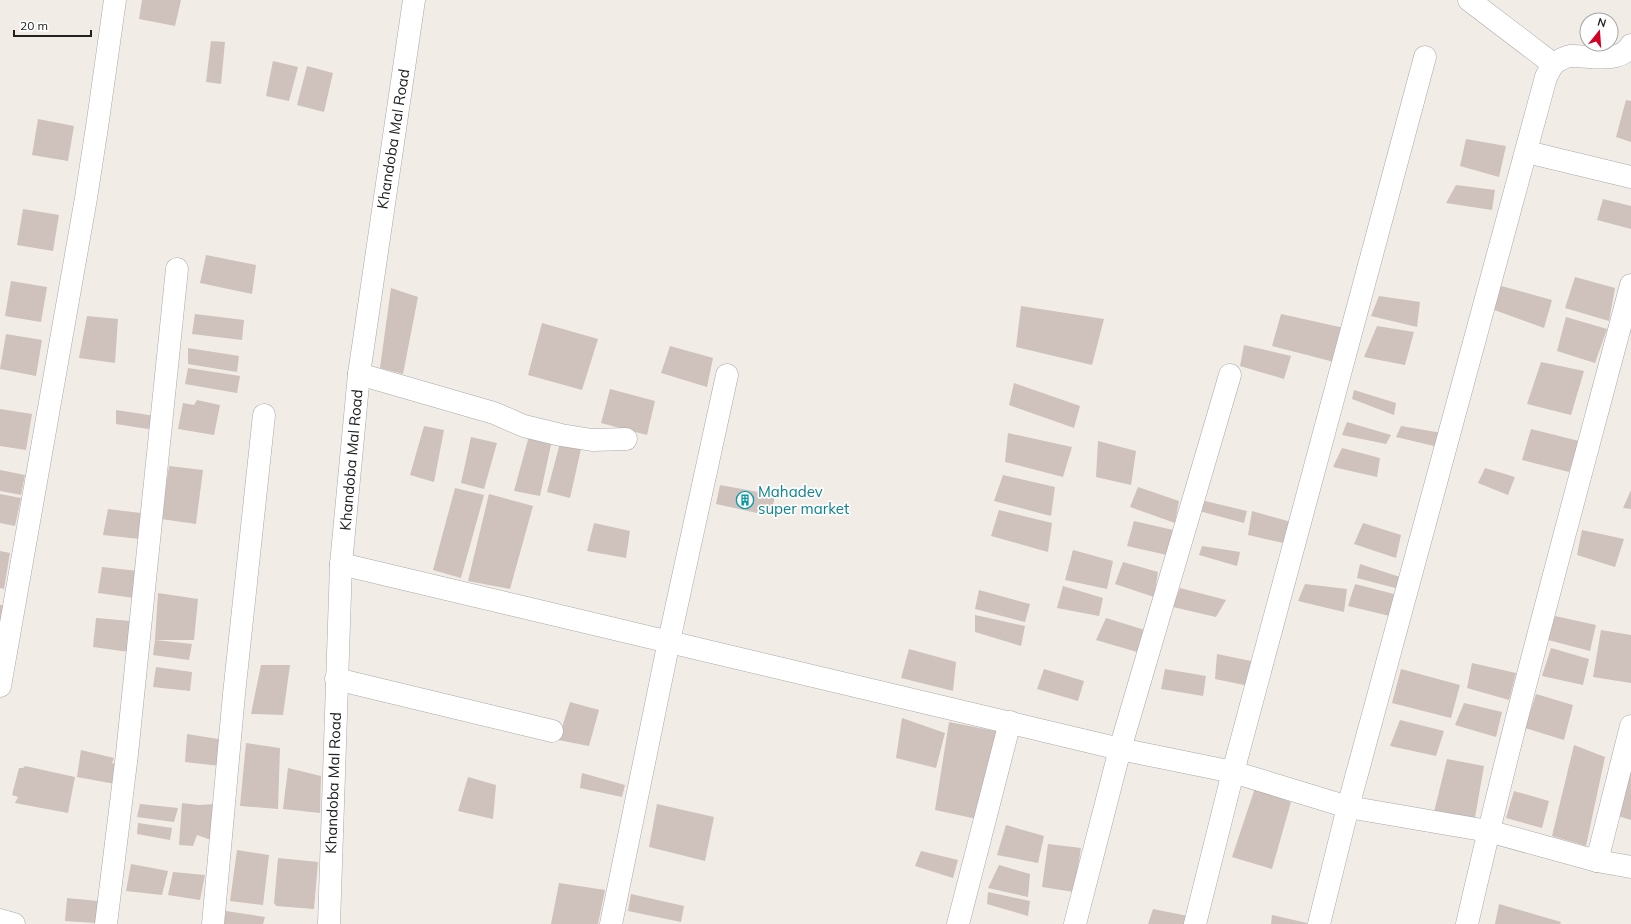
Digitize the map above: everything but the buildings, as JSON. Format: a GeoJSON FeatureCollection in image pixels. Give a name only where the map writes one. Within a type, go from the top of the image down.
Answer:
{"type":"FeatureCollection","features":[{"type":"Feature","properties":{"kind":"street"},"geometry":{"type":"LineString","coordinates":[[0,686],[87,191],[115,0]]}},
{"type":"Feature","properties":{"kind":"street","name":"Khandoba Mal Road"},"geometry":{"type":"LineString","coordinates":[[329,924],[341,564],[359,374],[414,0]]}},
{"type":"Feature","properties":{"kind":"street"},"geometry":{"type":"LineString","coordinates":[[1469,0],[1553,64]]}},
{"type":"Feature","properties":{"kind":"street"},"geometry":{"type":"LineString","coordinates":[[1319,924],[1348,807],[1527,152],[1546,77],[1553,64],[1568,56],[1615,57],[1628,50],[1631,45]]}},
{"type":"Feature","properties":{"kind":"street"},"geometry":{"type":"LineString","coordinates":[[1195,924],[1232,772],[1425,57]]}},
{"type":"Feature","properties":{"kind":"street"},"geometry":{"type":"LineString","coordinates":[[1527,152],[1631,177]]}},
{"type":"Feature","properties":{"kind":"street"},"geometry":{"type":"LineString","coordinates":[[106,924],[128,746],[177,269]]}},
{"type":"Feature","properties":{"kind":"street"},"geometry":{"type":"LineString","coordinates":[[1467,924],[1488,831],[1631,285]]}},
{"type":"Feature","properties":{"kind":"street"},"geometry":{"type":"LineString","coordinates":[[359,374],[494,413],[524,426],[561,435],[592,440],[626,439]]}},
{"type":"Feature","properties":{"kind":"street"},"geometry":{"type":"LineString","coordinates":[[611,924],[669,641],[726,375]]}},
{"type":"Feature","properties":{"kind":"street"},"geometry":{"type":"LineString","coordinates":[[1075,924],[1120,749],[1230,375]]}},
{"type":"Feature","properties":{"kind":"street"},"geometry":{"type":"LineString","coordinates":[[214,924],[234,694],[264,415]]}},
{"type":"Feature","properties":{"kind":"street"},"geometry":{"type":"LineString","coordinates":[[341,564],[1120,749],[1232,772],[1348,807],[1488,831],[1598,861],[1631,867]]}},
{"type":"Feature","properties":{"kind":"street"},"geometry":{"type":"LineString","coordinates":[[336,679],[552,731]]}},
{"type":"Feature","properties":{"kind":"street"},"geometry":{"type":"LineString","coordinates":[[958,924],[1010,722]]}},
{"type":"Feature","properties":{"kind":"street"},"geometry":{"type":"LineString","coordinates":[[1598,861],[1631,726]]}},
{"type":"Feature","properties":{"kind":"street"},"geometry":{"type":"LineString","coordinates":[[0,920],[14,924]]}},
{"type":"Feature","properties":{"kind":"place","name":"Mahadev super market"},"geometry":{"type":"Point","coordinates":[745,500]}}]}
